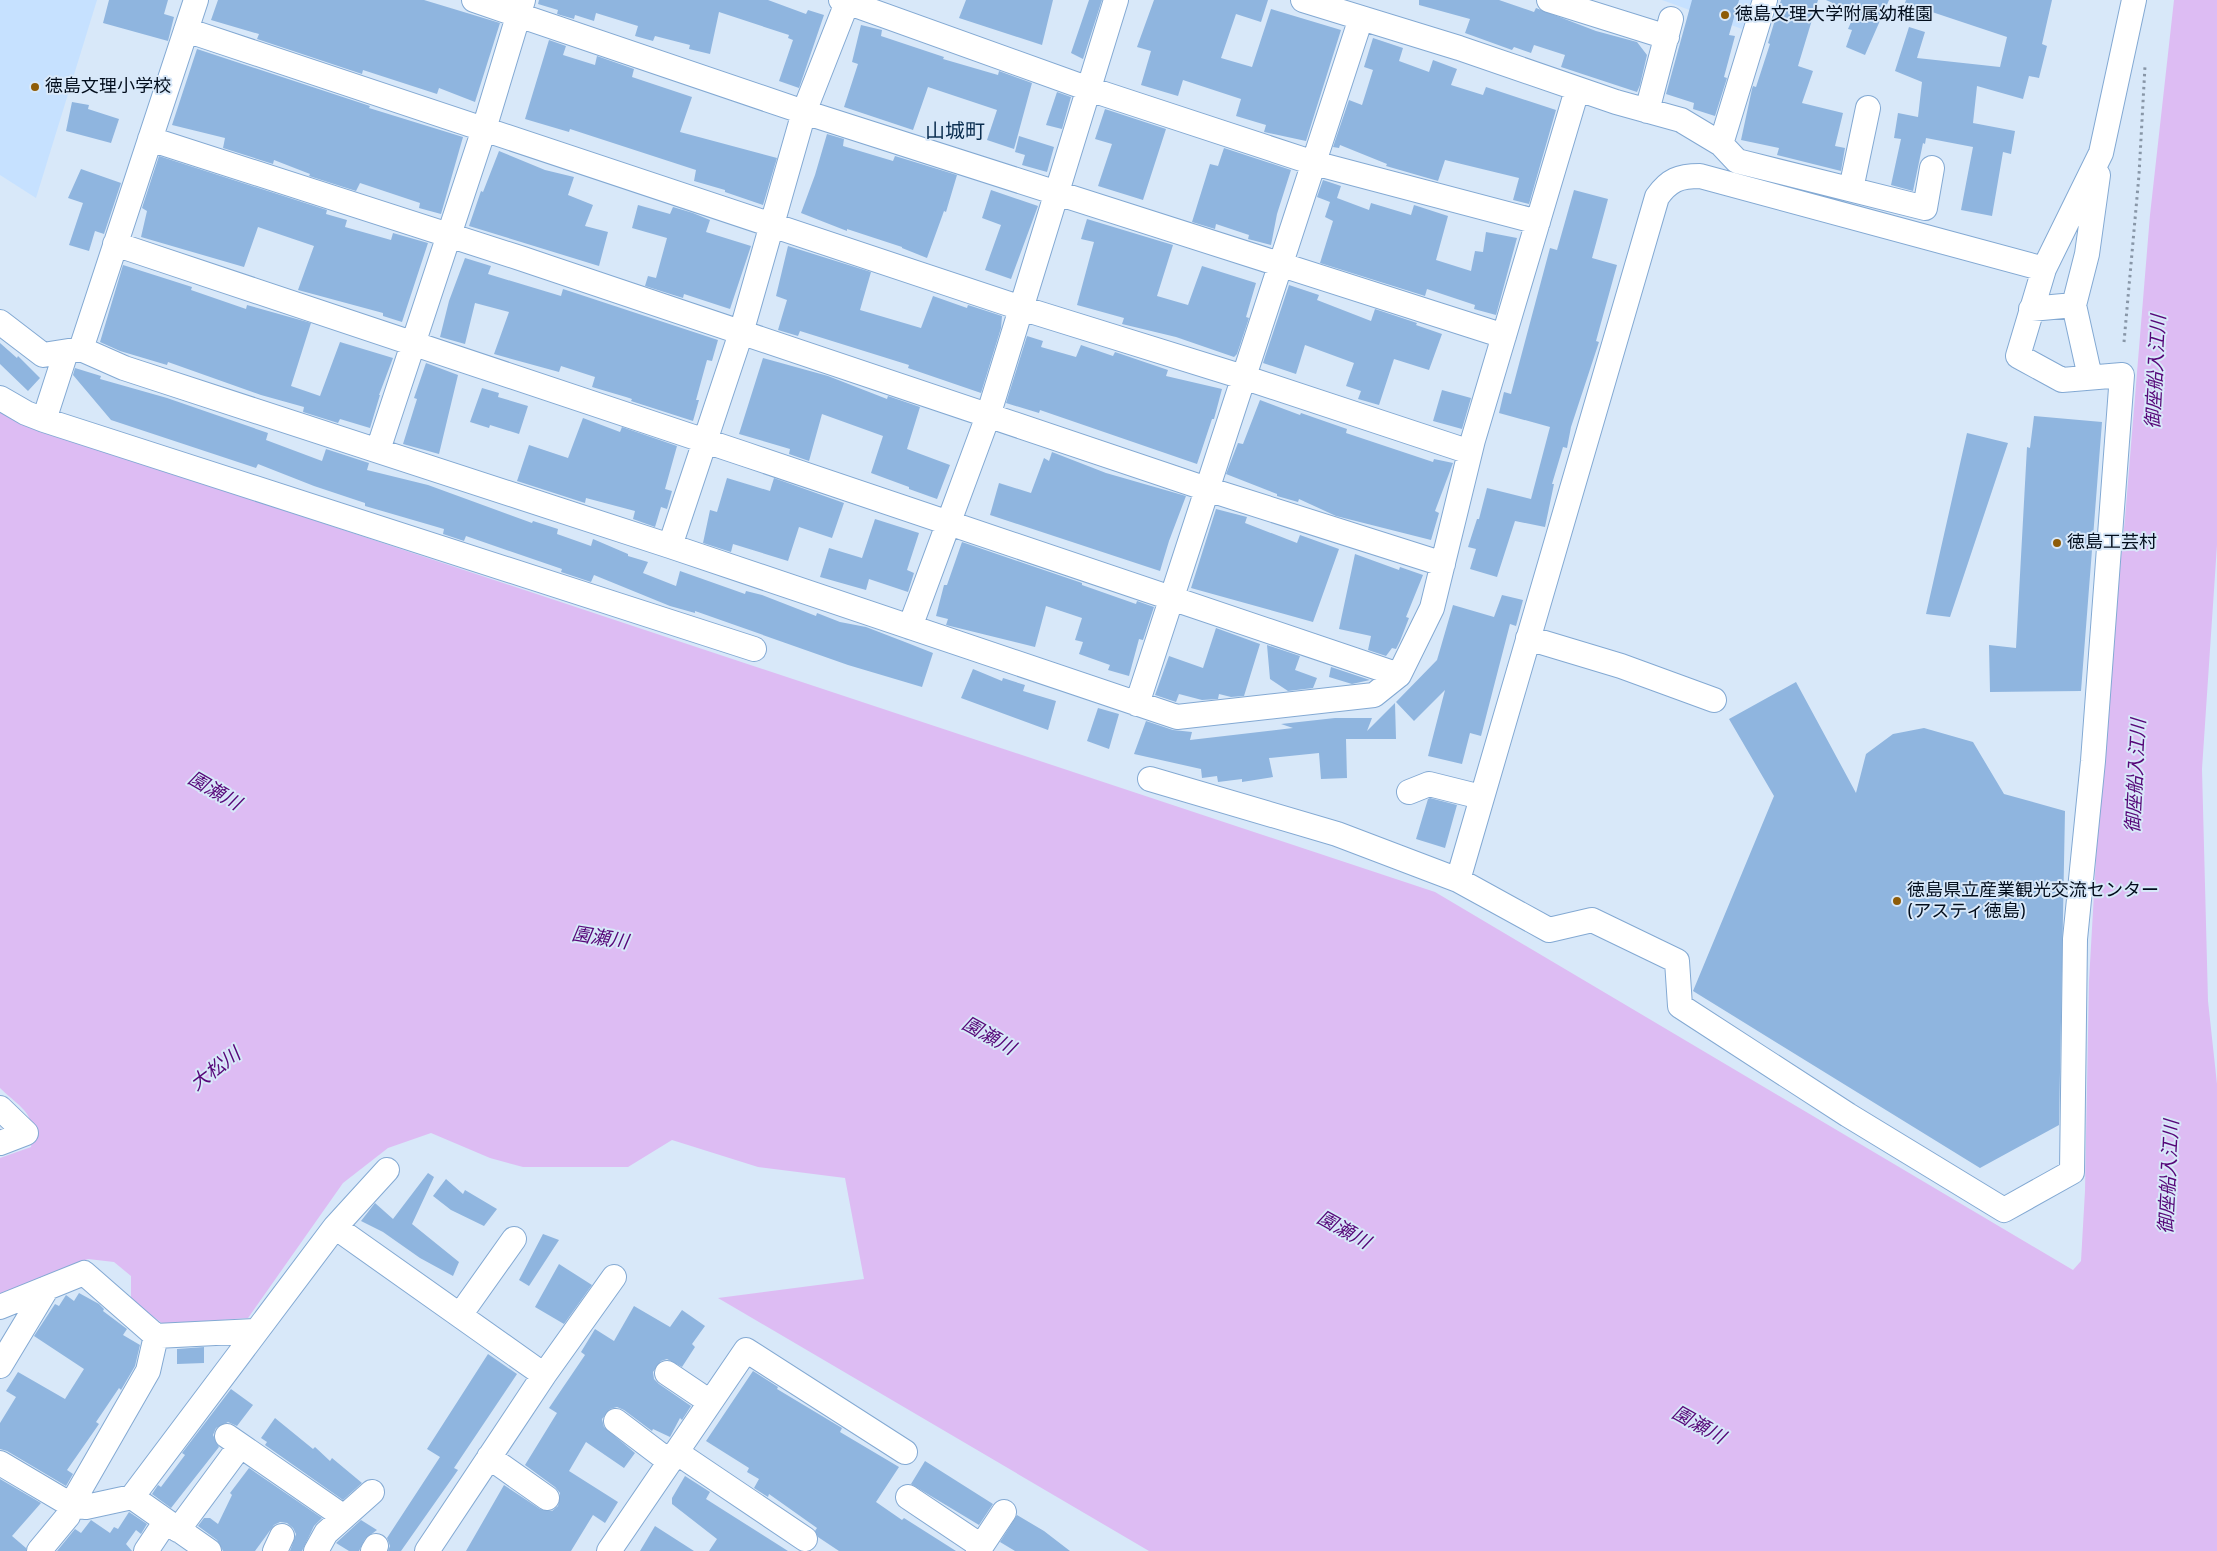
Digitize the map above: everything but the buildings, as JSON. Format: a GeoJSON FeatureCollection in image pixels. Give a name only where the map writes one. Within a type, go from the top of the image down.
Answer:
{"type":"FeatureCollection","features":[{"type":"Feature","properties":{"kind":"street"},"geometry":{"type":"LineString","coordinates":[[44,420],[115,244],[196,0]]}},
{"type":"Feature","properties":{"kind":"street"},"geometry":{"type":"LineString","coordinates":[[474,0],[521,7],[804,112],[1504,336]]}},
{"type":"Feature","properties":{"kind":"street"},"geometry":{"type":"LineString","coordinates":[[910,627],[988,416],[1116,0]]}},
{"type":"Feature","properties":{"kind":"street"},"geometry":{"type":"LineString","coordinates":[[1303,0],[1459,48],[1577,90],[1681,120],[1721,144],[1737,161],[1925,208],[1932,168]]}},
{"type":"Feature","properties":{"kind":"street"},"geometry":{"type":"LineString","coordinates":[[1549,0],[1669,28],[1647,111]]}},
{"type":"Feature","properties":{"kind":"street"},"geometry":{"type":"LineString","coordinates":[[1721,144],[1765,0]]}},
{"type":"Feature","properties":{"kind":"street"},"geometry":{"type":"LineString","coordinates":[[2090,378],[2074,305],[2087,254],[2101,153],[2134,0]]}},
{"type":"Feature","properties":{"kind":"street"},"geometry":{"type":"LineString","coordinates":[[670,546],[741,333],[804,112],[846,1],[1089,89],[1314,163],[1538,222]]}},
{"type":"Feature","properties":{"kind":"street"},"geometry":{"type":"LineString","coordinates":[[378,450],[484,129],[521,7]]}},
{"type":"Feature","properties":{"kind":"street"},"geometry":{"type":"LineString","coordinates":[[1137,704],[1361,18]]}},
{"type":"Feature","properties":{"kind":"street"},"geometry":{"type":"LineString","coordinates":[[186,30],[1021,308],[1243,377],[1470,452]]}},
{"type":"Feature","properties":{"kind":"street"},"geometry":{"type":"LineString","coordinates":[[0,322],[43,355],[73,350],[670,546],[1177,717],[1374,695],[1399,675],[1432,608],[1470,452],[1577,90]]}},
{"type":"Feature","properties":{"kind":"street"},"geometry":{"type":"LineString","coordinates":[[1851,190],[1868,108]]}},
{"type":"Feature","properties":{"kind":"street"},"geometry":{"type":"LineString","coordinates":[[150,139],[449,236],[1207,489],[1443,564]]}},
{"type":"Feature","properties":{"kind":"street"},"geometry":{"type":"LineString","coordinates":[[1150,779],[1337,834],[1458,880],[1549,930],[1592,920],[1677,962],[1680,1006],[1848,1115],[2004,1210],[2072,1172],[2076,939],[2093,761],[2122,375],[2062,380],[2018,356],[2044,269],[2101,153]]}},
{"type":"Feature","properties":{"kind":"street"},"geometry":{"type":"LineString","coordinates":[[1458,880],[1657,197],[1669,182],[1681,176],[1700,176],[2044,269]]}},
{"type":"Feature","properties":{"kind":"street"},"geometry":{"type":"LineString","coordinates":[[115,244],[950,522],[1399,675]]}},
{"type":"Feature","properties":{"kind":"street"},"geometry":{"type":"LineString","coordinates":[[2031,309],[2074,305]]}},
{"type":"Feature","properties":{"kind":"street"},"geometry":{"type":"LineString","coordinates":[[0,398],[26,414],[44,420],[754,649]]}},
{"type":"Feature","properties":{"kind":"street"},"geometry":{"type":"LineString","coordinates":[[1528,638],[1621,666],[1714,700]]}},
{"type":"Feature","properties":{"kind":"street"},"geometry":{"type":"LineString","coordinates":[[1410,792],[1429,784],[1481,797]]}},
{"type":"Feature","properties":{"kind":"street"},"geometry":{"type":"LineString","coordinates":[[0,1108],[26,1133],[0,1143]]}},
{"type":"Feature","properties":{"kind":"street"},"geometry":{"type":"LineString","coordinates":[[0,1463],[71,1505],[86,1507],[132,1497],[335,1227],[387,1170]]}},
{"type":"Feature","properties":{"kind":"street"},"geometry":{"type":"LineString","coordinates":[[335,1227],[544,1375]]}},
{"type":"Feature","properties":{"kind":"street"},"geometry":{"type":"LineString","coordinates":[[460,1315],[514,1239]]}},
{"type":"Feature","properties":{"kind":"street"},"geometry":{"type":"LineString","coordinates":[[0,1307],[84,1273],[156,1336],[255,1331]]}},
{"type":"Feature","properties":{"kind":"street"},"geometry":{"type":"LineString","coordinates":[[427,1551],[544,1375],[614,1277]]}},
{"type":"Feature","properties":{"kind":"street"},"geometry":{"type":"LineString","coordinates":[[0,1366],[47,1288]]}},
{"type":"Feature","properties":{"kind":"street"},"geometry":{"type":"LineString","coordinates":[[39,1551],[68,1516],[71,1505],[148,1371],[156,1336]]}},
{"type":"Feature","properties":{"kind":"street"},"geometry":{"type":"LineString","coordinates":[[609,1551],[746,1350],[905,1452]]}},
{"type":"Feature","properties":{"kind":"street"},"geometry":{"type":"LineString","coordinates":[[667,1373],[710,1402]]}},
{"type":"Feature","properties":{"kind":"street"},"geometry":{"type":"LineString","coordinates":[[616,1421],[804,1539]]}},
{"type":"Feature","properties":{"kind":"street"},"geometry":{"type":"LineString","coordinates":[[146,1551],[172,1525],[234,1441],[344,1517]]}},
{"type":"Feature","properties":{"kind":"street"},"geometry":{"type":"LineString","coordinates":[[489,1456],[547,1498]]}},
{"type":"Feature","properties":{"kind":"street"},"geometry":{"type":"LineString","coordinates":[[316,1551],[326,1533],[372,1492]]}},
{"type":"Feature","properties":{"kind":"street"},"geometry":{"type":"LineString","coordinates":[[132,1497],[210,1551]]}},
{"type":"Feature","properties":{"kind":"street"},"geometry":{"type":"LineString","coordinates":[[908,1497],[980,1549],[1004,1512]]}},
{"type":"Feature","properties":{"kind":"path"},"geometry":{"type":"LineString","coordinates":[[2124,342],[2139,175],[2141,97],[2145,59]]}},
{"type":"Feature","properties":{"kind":"shaded area","name":"徳島文理小学校"},"geometry":{"type":"Polygon","coordinates":[[[0,0],[97,0],[36,198],[0,175],[0,0]]]}},
{"type":"Feature","properties":{"kind":"shaded area","name":"徳島文理大学附属幼稚園"},"geometry":{"type":"Polygon","coordinates":[[[1662,0],[1752,0],[1742,29],[1662,0]]]}},
{"type":"Feature","properties":{"kind":"water"},"geometry":{"type":"Polygon","coordinates":[[[2174,0],[2217,0],[2217,545],[2202,769],[2208,1001],[2217,1084],[2217,1551],[1149,1551],[718,1298],[864,1279],[845,1178],[758,1167],[672,1140],[628,1167],[523,1167],[490,1158],[431,1133],[388,1148],[343,1183],[248,1318],[163,1324],[131,1300],[131,1276],[114,1262],[88,1259],[0,1294],[0,1158],[31,1147],[32,1126],[30,1119],[22,1108],[0,1088],[0,406],[51,433],[1435,892],[2073,1270],[2081,1261],[2085,1191],[2089,981],[2102,753],[2125,518],[2150,215],[2174,0]]]}},
{"type":"Feature","properties":{"kind":"place","name":"徳島文理大学附属幼稚園"},"geometry":{"type":"Point","coordinates":[1725,15]}},
{"type":"Feature","properties":{"kind":"place","name":"徳島文理小学校"},"geometry":{"type":"Point","coordinates":[35,87]}},
{"type":"Feature","properties":{"kind":"place","name":"徳島工芸村"},"geometry":{"type":"Point","coordinates":[2057,543]}},
{"type":"Feature","properties":{"kind":"place","name":"徳島県立産業観光交流センター (アスティ徳島)"},"geometry":{"type":"Point","coordinates":[1897,901]}},
{"type":"Feature","properties":{"kind":"district","name":"山城町"},"geometry":{"type":"Point","coordinates":[955,133]}},
{"type":"Feature","properties":{"kind":"water label","name":"御座船入江川"},"geometry":{"type":"Point","coordinates":[2157,372]}},
{"type":"Feature","properties":{"kind":"water label","name":"御座船入江川"},"geometry":{"type":"Point","coordinates":[2137,776]}},
{"type":"Feature","properties":{"kind":"water label","name":"園瀬川"},"geometry":{"type":"Point","coordinates":[214,792]}},
{"type":"Feature","properties":{"kind":"water label","name":"園瀬川"},"geometry":{"type":"Point","coordinates":[600,939]}},
{"type":"Feature","properties":{"kind":"water label","name":"園瀬川"},"geometry":{"type":"Point","coordinates":[988,1037]}},
{"type":"Feature","properties":{"kind":"water label","name":"大松川"},"geometry":{"type":"Point","coordinates":[216,1070]}},
{"type":"Feature","properties":{"kind":"water label","name":"御座船入江川"},"geometry":{"type":"Point","coordinates":[2170,1177]}},
{"type":"Feature","properties":{"kind":"water label","name":"園瀬川"},"geometry":{"type":"Point","coordinates":[1343,1231]}},
{"type":"Feature","properties":{"kind":"water label","name":"園瀬川"},"geometry":{"type":"Point","coordinates":[1698,1426]}}]}
